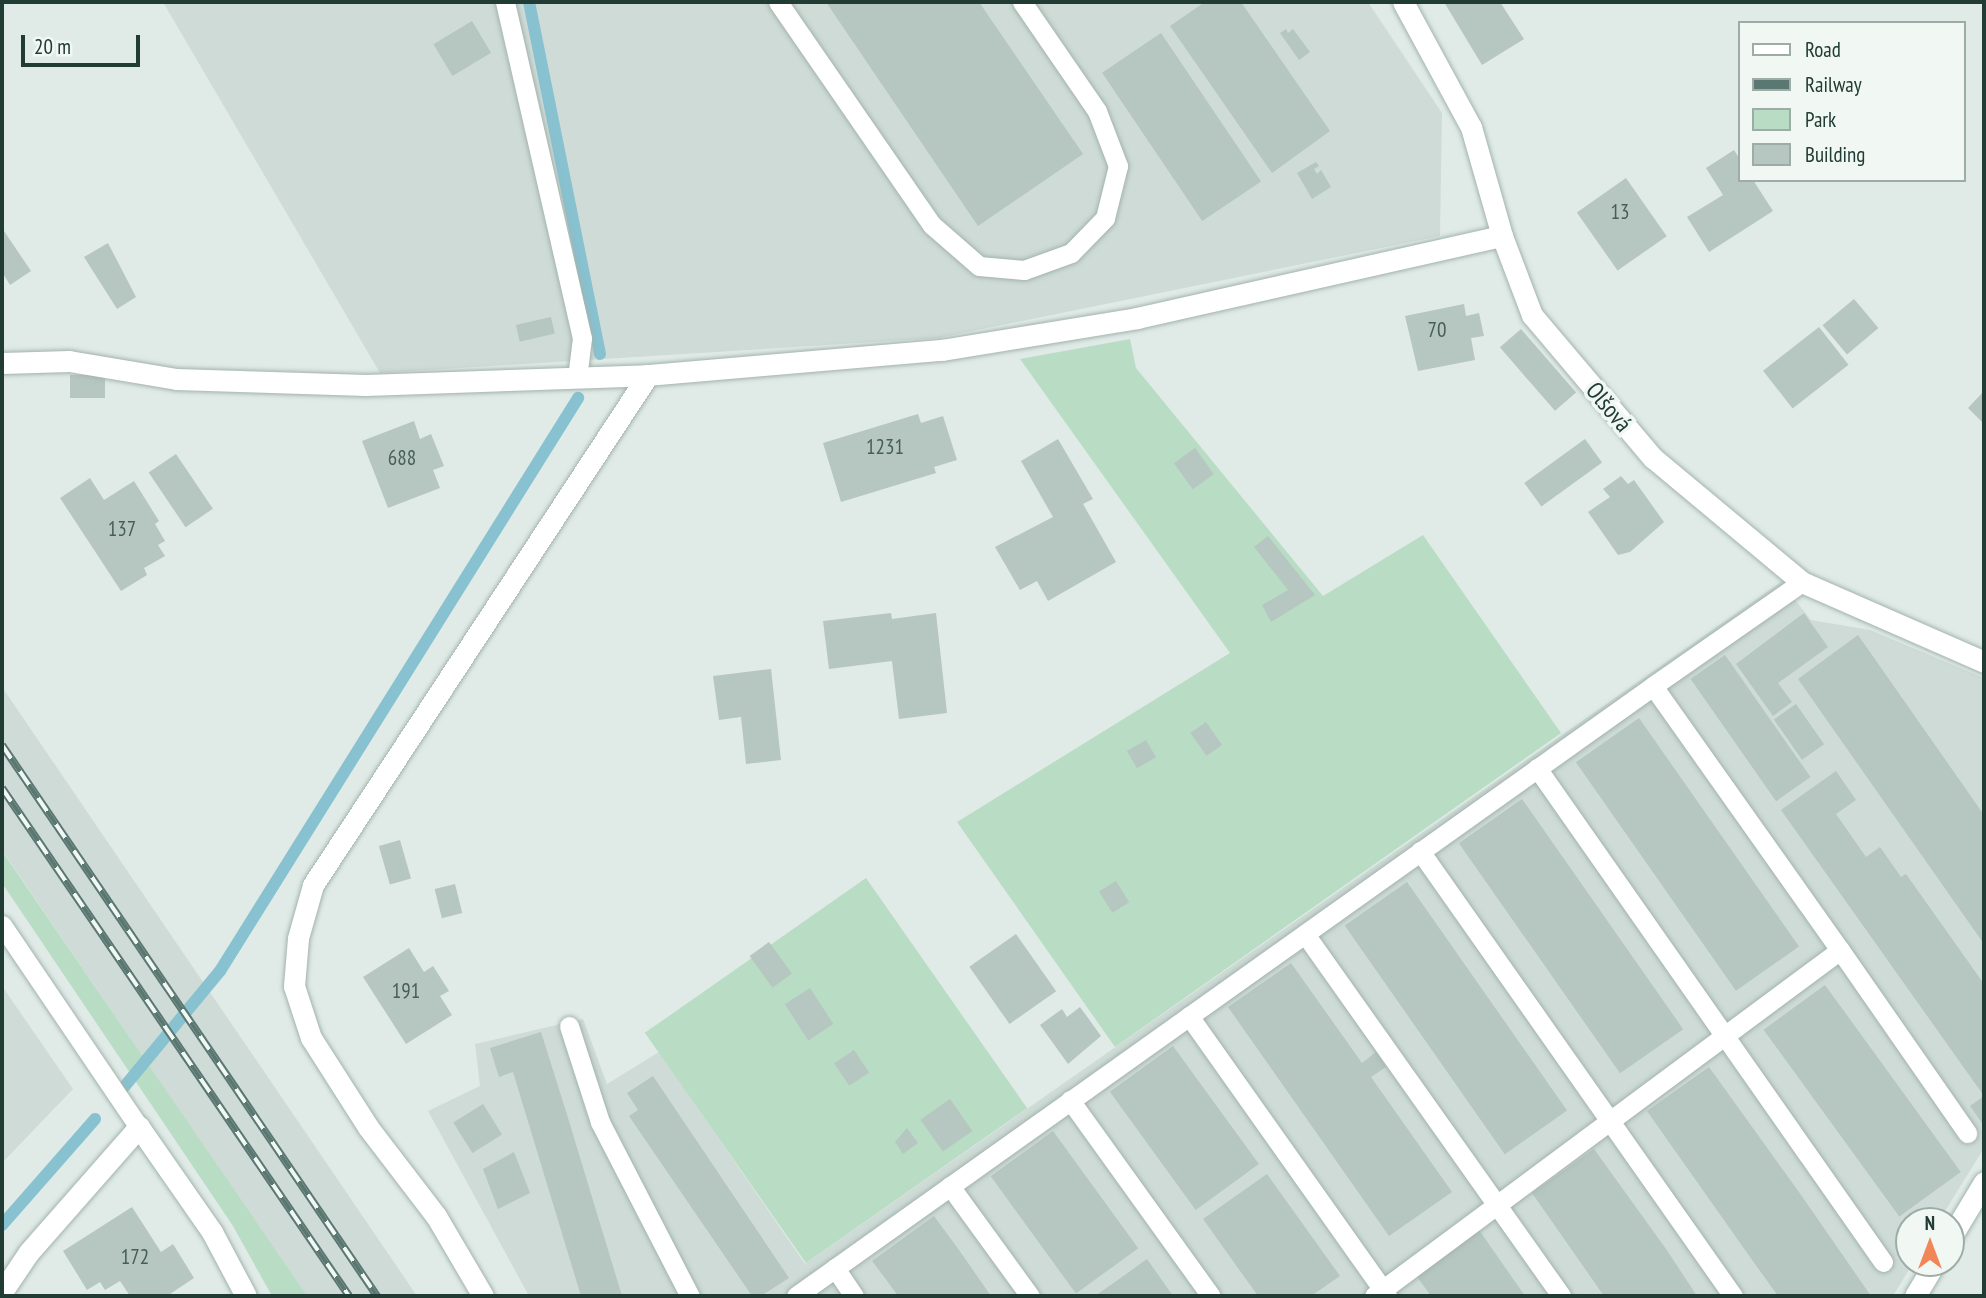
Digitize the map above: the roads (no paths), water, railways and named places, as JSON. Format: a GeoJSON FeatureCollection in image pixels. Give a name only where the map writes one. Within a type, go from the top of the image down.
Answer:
{"type":"FeatureCollection","features":[{"type":"Feature","properties":{"kind":"street","name":"Olšová"},"geometry":{"type":"LineString","coordinates":[[1402,2],[1471,127],[1502,236],[1531,315],[1653,458],[1802,582],[1984,663]]}},
{"type":"Feature","properties":{"kind":"street"},"geometry":{"type":"LineString","coordinates":[[2,363],[69,361],[177,379],[366,385],[648,375],[968,345],[1137,318],[1502,236]]}},
{"type":"Feature","properties":{"kind":"street"},"geometry":{"type":"LineString","coordinates":[[483,1296],[436,1216],[368,1127],[311,1038],[294,986],[298,938],[313,885],[648,375]]}},
{"type":"Feature","properties":{"kind":"street"},"geometry":{"type":"LineString","coordinates":[[2,1292],[29,1252],[139,1127],[212,1232],[246,1296]]}},
{"type":"Feature","properties":{"kind":"street"},"geometry":{"type":"LineString","coordinates":[[1965,1214],[1984,1182]]}},
{"type":"Feature","properties":{"kind":"street"},"geometry":{"type":"LineString","coordinates":[[1914,1296],[1926,1277]]}},
{"type":"Feature","properties":{"kind":"lane"},"geometry":{"type":"LineString","coordinates":[[505,2],[582,338],[576,378]]}},
{"type":"Feature","properties":{"kind":"lane"},"geometry":{"type":"LineString","coordinates":[[778,2],[932,225],[979,266],[1024,271],[1071,253],[1105,218],[1118,166],[1097,111],[1022,2]]}},
{"type":"Feature","properties":{"kind":"lane"},"geometry":{"type":"LineString","coordinates":[[796,1296],[1802,582]]}},
{"type":"Feature","properties":{"kind":"lane"},"geometry":{"type":"LineString","coordinates":[[1653,686],[1967,1133]]}},
{"type":"Feature","properties":{"kind":"lane"},"geometry":{"type":"LineString","coordinates":[[1537,768],[1883,1262]]}},
{"type":"Feature","properties":{"kind":"lane"},"geometry":{"type":"LineString","coordinates":[[1420,851],[1733,1296]]}},
{"type":"Feature","properties":{"kind":"lane"},"geometry":{"type":"LineString","coordinates":[[2,925],[139,1127]]}},
{"type":"Feature","properties":{"kind":"lane"},"geometry":{"type":"LineString","coordinates":[[1305,934],[1561,1296]]}},
{"type":"Feature","properties":{"kind":"lane"},"geometry":{"type":"LineString","coordinates":[[1189,1016],[1381,1294],[1496,1205],[1840,950]]}},
{"type":"Feature","properties":{"kind":"lane"},"geometry":{"type":"LineString","coordinates":[[569,1026],[600,1122],[690,1296]]}},
{"type":"Feature","properties":{"kind":"lane"},"geometry":{"type":"LineString","coordinates":[[1070,1100],[1211,1296]]}},
{"type":"Feature","properties":{"kind":"lane"},"geometry":{"type":"LineString","coordinates":[[950,1186],[1030,1296]]}},
{"type":"Feature","properties":{"kind":"lane"},"geometry":{"type":"LineString","coordinates":[[835,1268],[854,1296]]}},
{"type":"Feature","properties":{"kind":"waterway"},"geometry":{"type":"LineString","coordinates":[[529,2],[600,354]]}},
{"type":"Feature","properties":{"kind":"waterway"},"geometry":{"type":"LineString","coordinates":[[124,1087],[220,971],[578,398]]}},
{"type":"Feature","properties":{"kind":"waterway"},"geometry":{"type":"LineString","coordinates":[[2,1225],[95,1119]]}},
{"type":"Feature","properties":{"kind":"railway"},"geometry":{"type":"LineString","coordinates":[[2,745],[377,1296]]}},
{"type":"Feature","properties":{"kind":"railway"},"geometry":{"type":"LineString","coordinates":[[2,788],[349,1296]]}}]}
